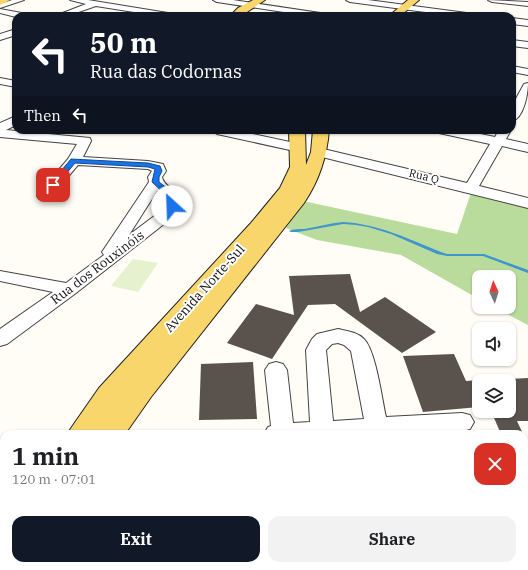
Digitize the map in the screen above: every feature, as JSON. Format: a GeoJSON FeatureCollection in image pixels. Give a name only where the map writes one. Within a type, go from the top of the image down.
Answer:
{"type":"FeatureCollection","features":[{"type":"Feature","properties":{"kind":"main road"},"geometry":{"type":"LineString","coordinates":[[0,2],[5,0]]}},
{"type":"Feature","properties":{"kind":"main road"},"geometry":{"type":"LineString","coordinates":[[242,10],[260,0]]}},
{"type":"Feature","properties":{"kind":"main road"},"geometry":{"type":"LineString","coordinates":[[399,12],[414,0]]}},
{"type":"Feature","properties":{"kind":"main road","name":"Avenida Norte-Sul"},"geometry":{"type":"LineString","coordinates":[[84,430],[109,395],[129,371],[273,209],[288,189],[295,176],[305,143],[316,134]]}},
{"type":"Feature","properties":{"kind":"main road","name":"Avenida Norte-Sul"},"geometry":{"type":"LineString","coordinates":[[112,430],[142,390],[286,216],[305,188],[305,143]]}},
{"type":"Feature","properties":{"kind":"street"},"geometry":{"type":"LineString","coordinates":[[0,6],[20,0]]}},
{"type":"Feature","properties":{"kind":"street"},"geometry":{"type":"LineString","coordinates":[[74,0],[150,12]]}},
{"type":"Feature","properties":{"kind":"street"},"geometry":{"type":"LineString","coordinates":[[70,12],[104,0]]}},
{"type":"Feature","properties":{"kind":"street"},"geometry":{"type":"LineString","coordinates":[[217,0],[242,10],[270,12]]}},
{"type":"Feature","properties":{"kind":"street"},"geometry":{"type":"LineString","coordinates":[[350,0],[443,12]]}},
{"type":"Feature","properties":{"kind":"street"},"geometry":{"type":"LineString","coordinates":[[492,0],[528,4]]}},
{"type":"Feature","properties":{"kind":"street"},"geometry":{"type":"LineString","coordinates":[[0,11],[12,14]]}},
{"type":"Feature","properties":{"kind":"street"},"geometry":{"type":"LineString","coordinates":[[516,22],[528,23]]}},
{"type":"Feature","properties":{"kind":"street"},"geometry":{"type":"LineString","coordinates":[[0,37],[12,33]]}},
{"type":"Feature","properties":{"kind":"street"},"geometry":{"type":"LineString","coordinates":[[0,41],[11,43]]}},
{"type":"Feature","properties":{"kind":"street"},"geometry":{"type":"LineString","coordinates":[[516,44],[528,45]]}},
{"type":"Feature","properties":{"kind":"street"},"geometry":{"type":"LineString","coordinates":[[516,70],[528,72]]}},
{"type":"Feature","properties":{"kind":"street"},"geometry":{"type":"LineString","coordinates":[[0,80],[12,83]]}},
{"type":"Feature","properties":{"kind":"street"},"geometry":{"type":"LineString","coordinates":[[520,104],[528,86]]}},
{"type":"Feature","properties":{"kind":"street"},"geometry":{"type":"LineString","coordinates":[[0,128],[12,122]]}},
{"type":"Feature","properties":{"kind":"street"},"geometry":{"type":"LineString","coordinates":[[0,133],[84,140],[84,145],[74,161],[44,196]]}},
{"type":"Feature","properties":{"kind":"street","name":"Rua Q"},"geometry":{"type":"LineString","coordinates":[[244,134],[305,143],[528,203]]}},
{"type":"Feature","properties":{"kind":"street"},"geometry":{"type":"LineString","coordinates":[[461,134],[528,148]]}},
{"type":"Feature","properties":{"kind":"street"},"geometry":{"type":"LineString","coordinates":[[471,188],[503,134]]}},
{"type":"Feature","properties":{"kind":"street"},"geometry":{"type":"LineString","coordinates":[[74,161],[148,165],[157,175],[102,264]]}},
{"type":"Feature","properties":{"kind":"street","name":"Rua dos Rouxinóis"},"geometry":{"type":"LineString","coordinates":[[0,339],[70,289],[170,209],[172,199],[157,175]]}},
{"type":"Feature","properties":{"kind":"street"},"geometry":{"type":"LineString","coordinates":[[0,276],[70,289]]}},
{"type":"Feature","properties":{"kind":"street"},"geometry":{"type":"LineString","coordinates":[[377,428],[359,345],[351,339],[335,337],[321,340],[316,350],[322,430],[377,428],[462,422]]}},
{"type":"Feature","properties":{"kind":"street"},"geometry":{"type":"LineString","coordinates":[[276,370],[283,430]]}},
{"type":"Feature","properties":{"kind":"green space"},"geometry":{"type":"Polygon","coordinates":[[[472,190],[528,203],[528,325],[507,314],[516,314],[516,270],[472,270],[472,295],[401,255],[317,240],[286,228],[303,201],[457,234],[472,190]]]}},
{"type":"Feature","properties":{"kind":"green space"},"geometry":{"type":"Polygon","coordinates":[[[133,259],[158,263],[138,292],[111,286],[133,259]]]}},
{"type":"Feature","properties":{"kind":"building"},"geometry":{"type":"Polygon","coordinates":[[[350,274],[360,312],[385,297],[436,332],[402,353],[335,304],[308,305],[272,359],[227,343],[256,304],[294,315],[289,276],[350,274]]]}},
{"type":"Feature","properties":{"kind":"building"},"geometry":{"type":"Polygon","coordinates":[[[454,354],[466,381],[472,381],[472,408],[423,412],[403,356],[454,354]]]}},
{"type":"Feature","properties":{"kind":"building"},"geometry":{"type":"Polygon","coordinates":[[[253,362],[257,419],[199,420],[201,364],[253,362]]]}},
{"type":"Feature","properties":{"kind":"building"},"geometry":{"type":"Polygon","coordinates":[[[528,378],[528,421],[517,421],[521,430],[499,430],[494,418],[516,418],[516,379],[528,378]]]}},
{"type":"Feature","properties":{"kind":"waterway"},"geometry":{"type":"LineString","coordinates":[[291,231],[343,223],[368,226],[380,229],[439,253],[447,255],[484,255],[528,272]]}},
{"type":"Feature","properties":{"kind":"route"},"geometry":{"type":"LineString","coordinates":[[53,185],[74,161],[148,165],[158,167],[159,171],[155,177],[155,180],[169,194],[172,199],[172,206]]}}]}
